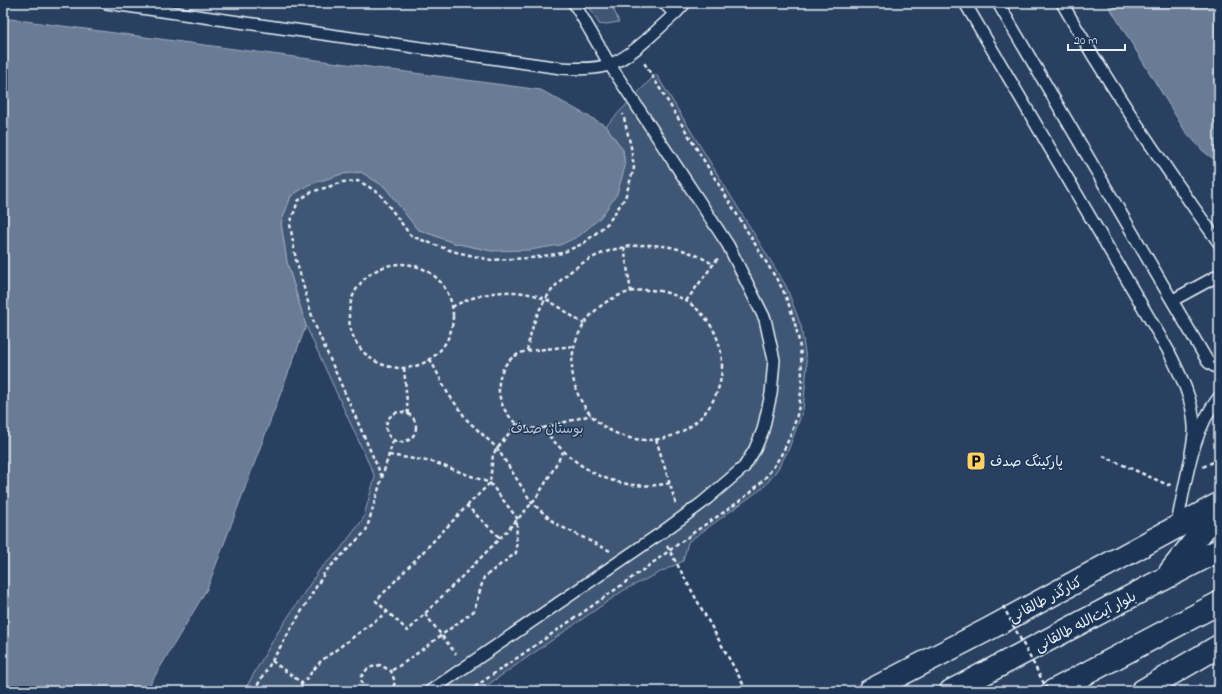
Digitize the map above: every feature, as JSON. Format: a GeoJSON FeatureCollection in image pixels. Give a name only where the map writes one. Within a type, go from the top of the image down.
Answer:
{"type":"FeatureCollection","features":[{"type":"Feature","properties":{"kind":"main road","name":"کنارگذر طالقانی"},"geometry":{"type":"LineString","coordinates":[[869,691],[987,630],[1219,504]]}},
{"type":"Feature","properties":{"kind":"main road"},"geometry":{"type":"LineString","coordinates":[[1165,579],[1219,510]]}},
{"type":"Feature","properties":{"kind":"main road","name":"بلوار آیت‌الله طالقانی"},"geometry":{"type":"LineString","coordinates":[[951,691],[1219,550]]}},
{"type":"Feature","properties":{"kind":"main road"},"geometry":{"type":"LineString","coordinates":[[1053,691],[1219,603]]}},
{"type":"Feature","properties":{"kind":"main road"},"geometry":{"type":"LineString","coordinates":[[1142,691],[1219,646]]}},
{"type":"Feature","properties":{"kind":"lane"},"geometry":{"type":"LineString","coordinates":[[106,3],[561,68],[581,69],[610,65],[636,49],[685,3]]}},
{"type":"Feature","properties":{"kind":"lane"},"geometry":{"type":"LineString","coordinates":[[430,691],[661,533],[744,467],[755,449],[763,430],[771,394],[774,360],[765,319],[728,245],[610,65],[574,3]]}},
{"type":"Feature","properties":{"kind":"lane"},"geometry":{"type":"LineString","coordinates":[[664,3],[675,14]]}},
{"type":"Feature","properties":{"kind":"lane"},"geometry":{"type":"LineString","coordinates":[[965,3],[1183,379],[1195,427],[1176,528]]}},
{"type":"Feature","properties":{"kind":"lane"},"geometry":{"type":"LineString","coordinates":[[998,3],[1208,362],[1219,369]]}},
{"type":"Feature","properties":{"kind":"lane"},"geometry":{"type":"LineString","coordinates":[[1062,3],[1089,50],[1161,160],[1219,242]]}},
{"type":"Feature","properties":{"kind":"lane"},"geometry":{"type":"LineString","coordinates":[[1173,300],[1219,274]]}},
{"type":"Feature","properties":{"kind":"lane"},"geometry":{"type":"LineString","coordinates":[[1191,454],[1204,420],[1219,397]]}},
{"type":"Feature","properties":{"kind":"path"},"geometry":{"type":"LineString","coordinates":[[469,691],[670,551],[761,484],[773,468],[792,430],[798,410],[803,366],[801,347],[791,307],[782,288],[636,49]]}},
{"type":"Feature","properties":{"kind":"path"},"geometry":{"type":"LineString","coordinates":[[382,477],[314,323],[296,260],[290,224],[298,201],[311,192],[328,186],[343,182],[359,181],[379,193],[411,236],[452,251],[491,260],[531,258],[562,253],[584,243],[608,223],[625,198],[634,168],[631,147],[622,110]]}},
{"type":"Feature","properties":{"kind":"path"},"geometry":{"type":"LineString","coordinates":[[527,351],[529,335],[545,299],[558,284],[577,267],[607,251],[648,244],[668,246],[688,252],[714,265]]}},
{"type":"Feature","properties":{"kind":"path"},"geometry":{"type":"LineString","coordinates":[[686,302],[728,245]]}},
{"type":"Feature","properties":{"kind":"path"},"geometry":{"type":"LineString","coordinates":[[624,247],[631,292]]}},
{"type":"Feature","properties":{"kind":"path"},"geometry":{"type":"LineString","coordinates":[[390,265],[415,266],[426,270],[437,278],[445,287],[452,307],[453,324],[450,336],[444,347],[430,359],[413,367],[404,368],[387,366],[376,362],[357,345],[352,334],[349,321],[349,309],[359,286],[372,273],[390,265]]}},
{"type":"Feature","properties":{"kind":"path"},"geometry":{"type":"LineString","coordinates":[[647,290],[660,291],[673,295],[686,302],[704,316],[717,338],[720,350],[721,375],[713,399],[698,420],[678,433],[656,439],[643,440],[620,435],[600,423],[591,415],[580,400],[574,383],[572,358],[574,346],[584,324],[600,306],[610,300],[631,292],[647,290]]}},
{"type":"Feature","properties":{"kind":"path"},"geometry":{"type":"LineString","coordinates":[[452,307],[477,296],[502,292],[531,295],[545,299],[584,324]]}},
{"type":"Feature","properties":{"kind":"path"},"geometry":{"type":"LineString","coordinates":[[574,346],[527,351],[511,360],[503,370],[499,382],[498,395],[508,416],[517,423],[527,427],[543,428],[591,415]]}},
{"type":"Feature","properties":{"kind":"path"},"geometry":{"type":"LineString","coordinates":[[430,359],[447,392],[467,420],[497,448],[532,503],[556,524],[593,544],[647,567]]}},
{"type":"Feature","properties":{"kind":"path"},"geometry":{"type":"LineString","coordinates":[[404,368],[408,414]]}},
{"type":"Feature","properties":{"kind":"path"},"geometry":{"type":"LineString","coordinates":[[397,412],[408,414],[415,421],[416,432],[413,437],[404,443],[393,441],[389,438],[385,428],[388,418],[397,412]]}},
{"type":"Feature","properties":{"kind":"path"},"geometry":{"type":"LineString","coordinates":[[517,423],[493,454],[490,483],[376,601],[408,631],[532,503],[549,478],[563,452]]}},
{"type":"Feature","properties":{"kind":"path"},"geometry":{"type":"LineString","coordinates":[[543,428],[563,452],[587,470],[604,478],[622,483],[641,485],[670,483]]}},
{"type":"Feature","properties":{"kind":"path"},"geometry":{"type":"LineString","coordinates":[[656,439],[688,538]]}},
{"type":"Feature","properties":{"kind":"path"},"geometry":{"type":"LineString","coordinates":[[254,691],[325,572],[366,531],[393,441]]}},
{"type":"Feature","properties":{"kind":"path"},"geometry":{"type":"LineString","coordinates":[[389,455],[433,462],[490,483],[517,518],[516,554],[484,577],[474,611],[408,660],[390,671]]}},
{"type":"Feature","properties":{"kind":"path"},"geometry":{"type":"LineString","coordinates":[[1103,456],[1168,485]]}},
{"type":"Feature","properties":{"kind":"path"},"geometry":{"type":"LineString","coordinates":[[467,506],[499,537]]}},
{"type":"Feature","properties":{"kind":"path"},"geometry":{"type":"LineString","coordinates":[[661,533],[747,691]]}},
{"type":"Feature","properties":{"kind":"path"},"geometry":{"type":"LineString","coordinates":[[1003,606],[1048,691]]}},
{"type":"Feature","properties":{"kind":"path"},"geometry":{"type":"LineString","coordinates":[[296,691],[321,661],[387,612]]}},
{"type":"Feature","properties":{"kind":"path"},"geometry":{"type":"LineString","coordinates":[[425,614],[479,684]]}},
{"type":"Feature","properties":{"kind":"path"},"geometry":{"type":"LineString","coordinates":[[272,662],[302,684]]}},
{"type":"Feature","properties":{"kind":"path"},"geometry":{"type":"LineString","coordinates":[[362,691],[361,677],[368,668],[380,665],[390,671],[395,682],[392,691]]}},
{"type":"Feature","properties":{"kind":"green space"},"geometry":{"type":"Polygon","coordinates":[[[587,3],[611,3],[619,22],[600,25],[587,3]]]}},
{"type":"Feature","properties":{"kind":"green space","name":"بوستان صدف"},"geometry":{"type":"Polygon","coordinates":[[[656,74],[786,286],[801,326],[807,366],[803,410],[788,451],[777,470],[764,487],[688,542],[683,561],[624,590],[479,691],[244,691],[276,635],[320,569],[339,551],[363,519],[375,477],[306,326],[287,262],[281,223],[291,196],[308,185],[342,174],[361,172],[385,187],[417,229],[454,243],[492,251],[625,167],[623,150],[606,126],[656,74]]]}},
{"type":"Feature","properties":{"kind":"shaded area"},"geometry":{"type":"Polygon","coordinates":[[[1107,3],[1219,3],[1219,163],[1203,151],[1185,131],[1107,3]]]}},
{"type":"Feature","properties":{"kind":"shaded area"},"geometry":{"type":"Polygon","coordinates":[[[3,18],[541,90],[606,126],[623,150],[625,167],[617,194],[601,217],[579,236],[560,245],[530,250],[492,251],[454,243],[417,229],[385,187],[361,172],[342,174],[308,185],[291,196],[281,223],[287,262],[306,326],[207,589],[146,691],[3,691],[3,18]]]}},
{"type":"Feature","properties":{"kind":"place","name":"پارکینگ صدف"},"geometry":{"type":"Point","coordinates":[976,461]}}]}
